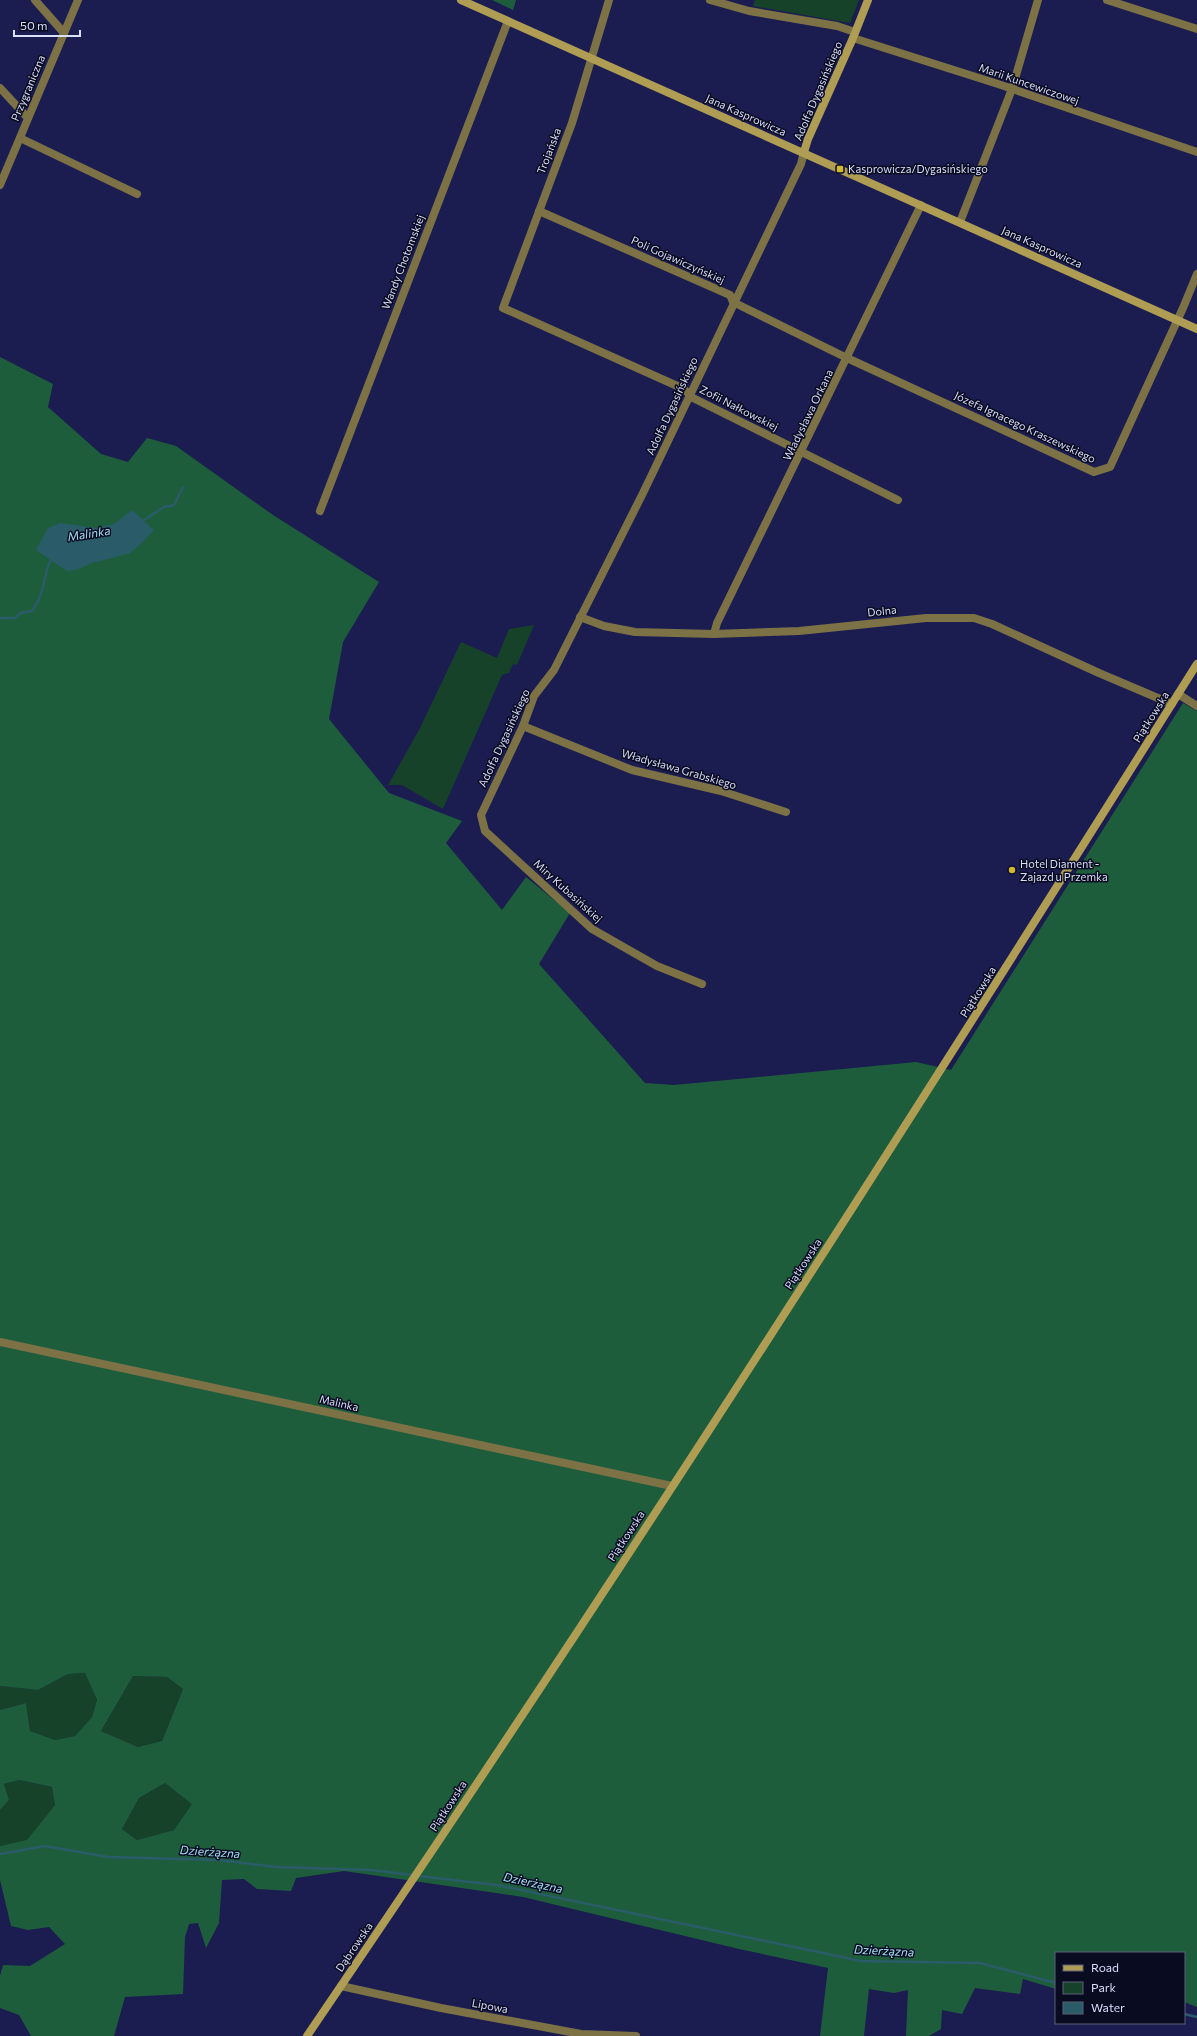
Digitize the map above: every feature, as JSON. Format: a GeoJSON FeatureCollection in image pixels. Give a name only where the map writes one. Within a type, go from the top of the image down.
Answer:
{"type":"FeatureCollection","features":[{"type":"Feature","properties":{"kind":"main road","name":"Jana Kasprowicza"},"geometry":{"type":"LineString","coordinates":[[461,0],[804,152],[1197,329]]}},
{"type":"Feature","properties":{"kind":"main road","name":"Adolfa Dygasińskiego"},"geometry":{"type":"LineString","coordinates":[[804,152],[808,138],[868,0]]}},
{"type":"Feature","properties":{"kind":"main road","name":"Piątkowska"},"geometry":{"type":"LineString","coordinates":[[418,1870],[672,1486],[957,1045],[1197,664]]}},
{"type":"Feature","properties":{"kind":"main road","name":"Dąbrowska"},"geometry":{"type":"LineString","coordinates":[[307,2036],[418,1870]]}},
{"type":"Feature","properties":{"kind":"street"},"geometry":{"type":"LineString","coordinates":[[35,0],[64,33]]}},
{"type":"Feature","properties":{"kind":"street","name":"Przygraniczna"},"geometry":{"type":"LineString","coordinates":[[0,184],[20,138],[27,117],[78,0]]}},
{"type":"Feature","properties":{"kind":"street","name":"Trojańska"},"geometry":{"type":"LineString","coordinates":[[503,308],[572,123],[609,0]]}},
{"type":"Feature","properties":{"kind":"street","name":"Marii Kuncewiczowej"},"geometry":{"type":"LineString","coordinates":[[710,0],[749,11],[836,26],[854,35],[1197,152]]}},
{"type":"Feature","properties":{"kind":"street"},"geometry":{"type":"LineString","coordinates":[[960,222],[1012,89],[1038,0]]}},
{"type":"Feature","properties":{"kind":"street"},"geometry":{"type":"LineString","coordinates":[[1107,0],[1197,29]]}},
{"type":"Feature","properties":{"kind":"street","name":"Wandy Chotomskiej"},"geometry":{"type":"LineString","coordinates":[[320,511],[508,21]]}},
{"type":"Feature","properties":{"kind":"street"},"geometry":{"type":"LineString","coordinates":[[0,88],[27,117]]}},
{"type":"Feature","properties":{"kind":"street"},"geometry":{"type":"LineString","coordinates":[[20,138],[137,194]]}},
{"type":"Feature","properties":{"kind":"street","name":"Adolfa Dygasińskiego"},"geometry":{"type":"LineString","coordinates":[[481,815],[523,726],[534,696],[554,670],[643,493],[733,302],[801,164],[804,152]]}},
{"type":"Feature","properties":{"kind":"street","name":"Władysława Orkana"},"geometry":{"type":"LineString","coordinates":[[714,634],[717,623],[802,452],[921,205]]}},
{"type":"Feature","properties":{"kind":"street","name":"Poli Gojawiczyńskiej"},"geometry":{"type":"LineString","coordinates":[[539,211],[730,295],[733,302],[847,358]]}},
{"type":"Feature","properties":{"kind":"street","name":"Józefa Ignacego Kraszewskiego"},"geometry":{"type":"LineString","coordinates":[[847,358],[1094,472],[1110,467],[1197,274]]}},
{"type":"Feature","properties":{"kind":"street","name":"Zofii Nałkowskiej"},"geometry":{"type":"LineString","coordinates":[[503,308],[684,389],[689,395],[898,500]]}},
{"type":"Feature","properties":{"kind":"street","name":"Dolna"},"geometry":{"type":"LineString","coordinates":[[580,617],[604,626],[635,632],[714,634],[799,631],[926,618],[974,618],[992,624],[1099,673],[1172,704]]}},
{"type":"Feature","properties":{"kind":"street"},"geometry":{"type":"LineString","coordinates":[[1178,694],[1197,706]]}},
{"type":"Feature","properties":{"kind":"street","name":"Władysława Grabskiego"},"geometry":{"type":"LineString","coordinates":[[523,726],[632,770],[721,792],[786,812]]}},
{"type":"Feature","properties":{"kind":"street","name":"Miry Kubasińskiej"},"geometry":{"type":"LineString","coordinates":[[481,815],[485,831],[592,929],[657,966],[702,984]]}},
{"type":"Feature","properties":{"kind":"street","name":"Malinka"},"geometry":{"type":"LineString","coordinates":[[0,1342],[672,1486]]}},
{"type":"Feature","properties":{"kind":"street","name":"Lipowa"},"geometry":{"type":"LineString","coordinates":[[341,1986],[441,2008],[581,2034],[636,2036]]}},
{"type":"Feature","properties":{"kind":"green space"},"geometry":{"type":"Polygon","coordinates":[[[492,0],[516,0],[513,10],[492,0]]]}},
{"type":"Feature","properties":{"kind":"green space"},"geometry":{"type":"Polygon","coordinates":[[[755,0],[859,0],[850,23],[753,6],[755,0]]]}},
{"type":"Feature","properties":{"kind":"green space"},"geometry":{"type":"Polygon","coordinates":[[[0,357],[53,384],[48,407],[101,454],[128,462],[147,438],[176,446],[273,515],[379,582],[343,642],[329,719],[389,793],[462,821],[446,843],[502,910],[526,877],[570,913],[539,964],[645,1083],[674,1085],[916,1062],[951,1070],[1183,703],[1197,711],[1197,2007],[1185,2002],[1185,1952],[1055,1952],[1055,1989],[1023,1979],[1020,1994],[975,1988],[962,2014],[942,2010],[941,2029],[929,2036],[906,2036],[908,1990],[894,1993],[869,1989],[864,2036],[820,2036],[828,1968],[739,1949],[523,1897],[344,1871],[296,1878],[291,1891],[257,1889],[244,1879],[222,1880],[219,1923],[206,1948],[198,1923],[189,1924],[185,1937],[183,1994],[125,1997],[114,2036],[31,2036],[19,2015],[0,2008],[0,1976],[3,1965],[30,1966],[65,1944],[49,1927],[28,1930],[11,1926],[0,1880],[0,1846],[27,1840],[55,1805],[52,1787],[19,1780],[4,1784],[9,1800],[0,1810],[0,1710],[26,1703],[30,1731],[55,1740],[75,1736],[92,1717],[97,1700],[85,1673],[68,1674],[38,1690],[0,1686],[0,357]],[[133,1676],[101,1731],[138,1747],[162,1741],[183,1689],[167,1677],[133,1676]],[[165,1783],[139,1798],[122,1829],[137,1840],[174,1830],[192,1804],[165,1783]]]}},
{"type":"Feature","properties":{"kind":"green space"},"geometry":{"type":"Polygon","coordinates":[[[534,625],[517,665],[513,664],[509,673],[502,675],[443,809],[402,785],[388,785],[419,730],[461,642],[497,658],[509,629],[534,625]]]}},
{"type":"Feature","properties":{"kind":"green space"},"geometry":{"type":"Polygon","coordinates":[[[85,1673],[97,1700],[92,1717],[75,1736],[55,1740],[30,1731],[26,1703],[0,1710],[0,1686],[38,1690],[68,1674],[85,1673]]]}},
{"type":"Feature","properties":{"kind":"green space"},"geometry":{"type":"Polygon","coordinates":[[[133,1676],[167,1677],[183,1689],[162,1741],[138,1747],[101,1731],[133,1676]]]}},
{"type":"Feature","properties":{"kind":"green space"},"geometry":{"type":"Polygon","coordinates":[[[18,1780],[52,1787],[55,1805],[27,1841],[0,1846],[0,1810],[9,1800],[4,1784],[18,1780]]]}},
{"type":"Feature","properties":{"kind":"green space"},"geometry":{"type":"Polygon","coordinates":[[[165,1783],[193,1804],[174,1830],[137,1840],[122,1829],[139,1798],[165,1783]]]}},
{"type":"Feature","properties":{"kind":"water"},"geometry":{"type":"Polygon","coordinates":[[[132,510],[154,530],[130,553],[92,563],[76,570],[67,571],[36,550],[48,528],[60,523],[96,528],[114,524],[132,510]]]}},
{"type":"Feature","properties":{"kind":"waterway","name":"Malinka"},"geometry":{"type":"LineString","coordinates":[[141,522],[164,507],[174,505],[183,487]]}},
{"type":"Feature","properties":{"kind":"waterway","name":"Malinka"},"geometry":{"type":"LineString","coordinates":[[0,618],[15,618],[21,613],[32,611],[40,598],[51,559]]}},
{"type":"Feature","properties":{"kind":"waterway","name":"Dzierżązna"},"geometry":{"type":"LineString","coordinates":[[0,1854],[45,1846],[108,1857],[218,1860],[276,1867],[371,1870],[413,1875]]}},
{"type":"Feature","properties":{"kind":"waterway","name":"Dzierżązna"},"geometry":{"type":"LineString","coordinates":[[418,1876],[497,1885],[861,1961],[980,1963],[1055,1983]]}},
{"type":"Feature","properties":{"kind":"waterway","name":"Dzierżązna"},"geometry":{"type":"LineString","coordinates":[[1185,2014],[1197,2017]]}},
{"type":"Feature","properties":{"kind":"place","name":"Kasprowicza/Dygasińskiego"},"geometry":{"type":"Point","coordinates":[840,169]}},
{"type":"Feature","properties":{"kind":"place","name":"Hotel Diament - Zajazd u Przemka"},"geometry":{"type":"Point","coordinates":[1012,870]}}]}
